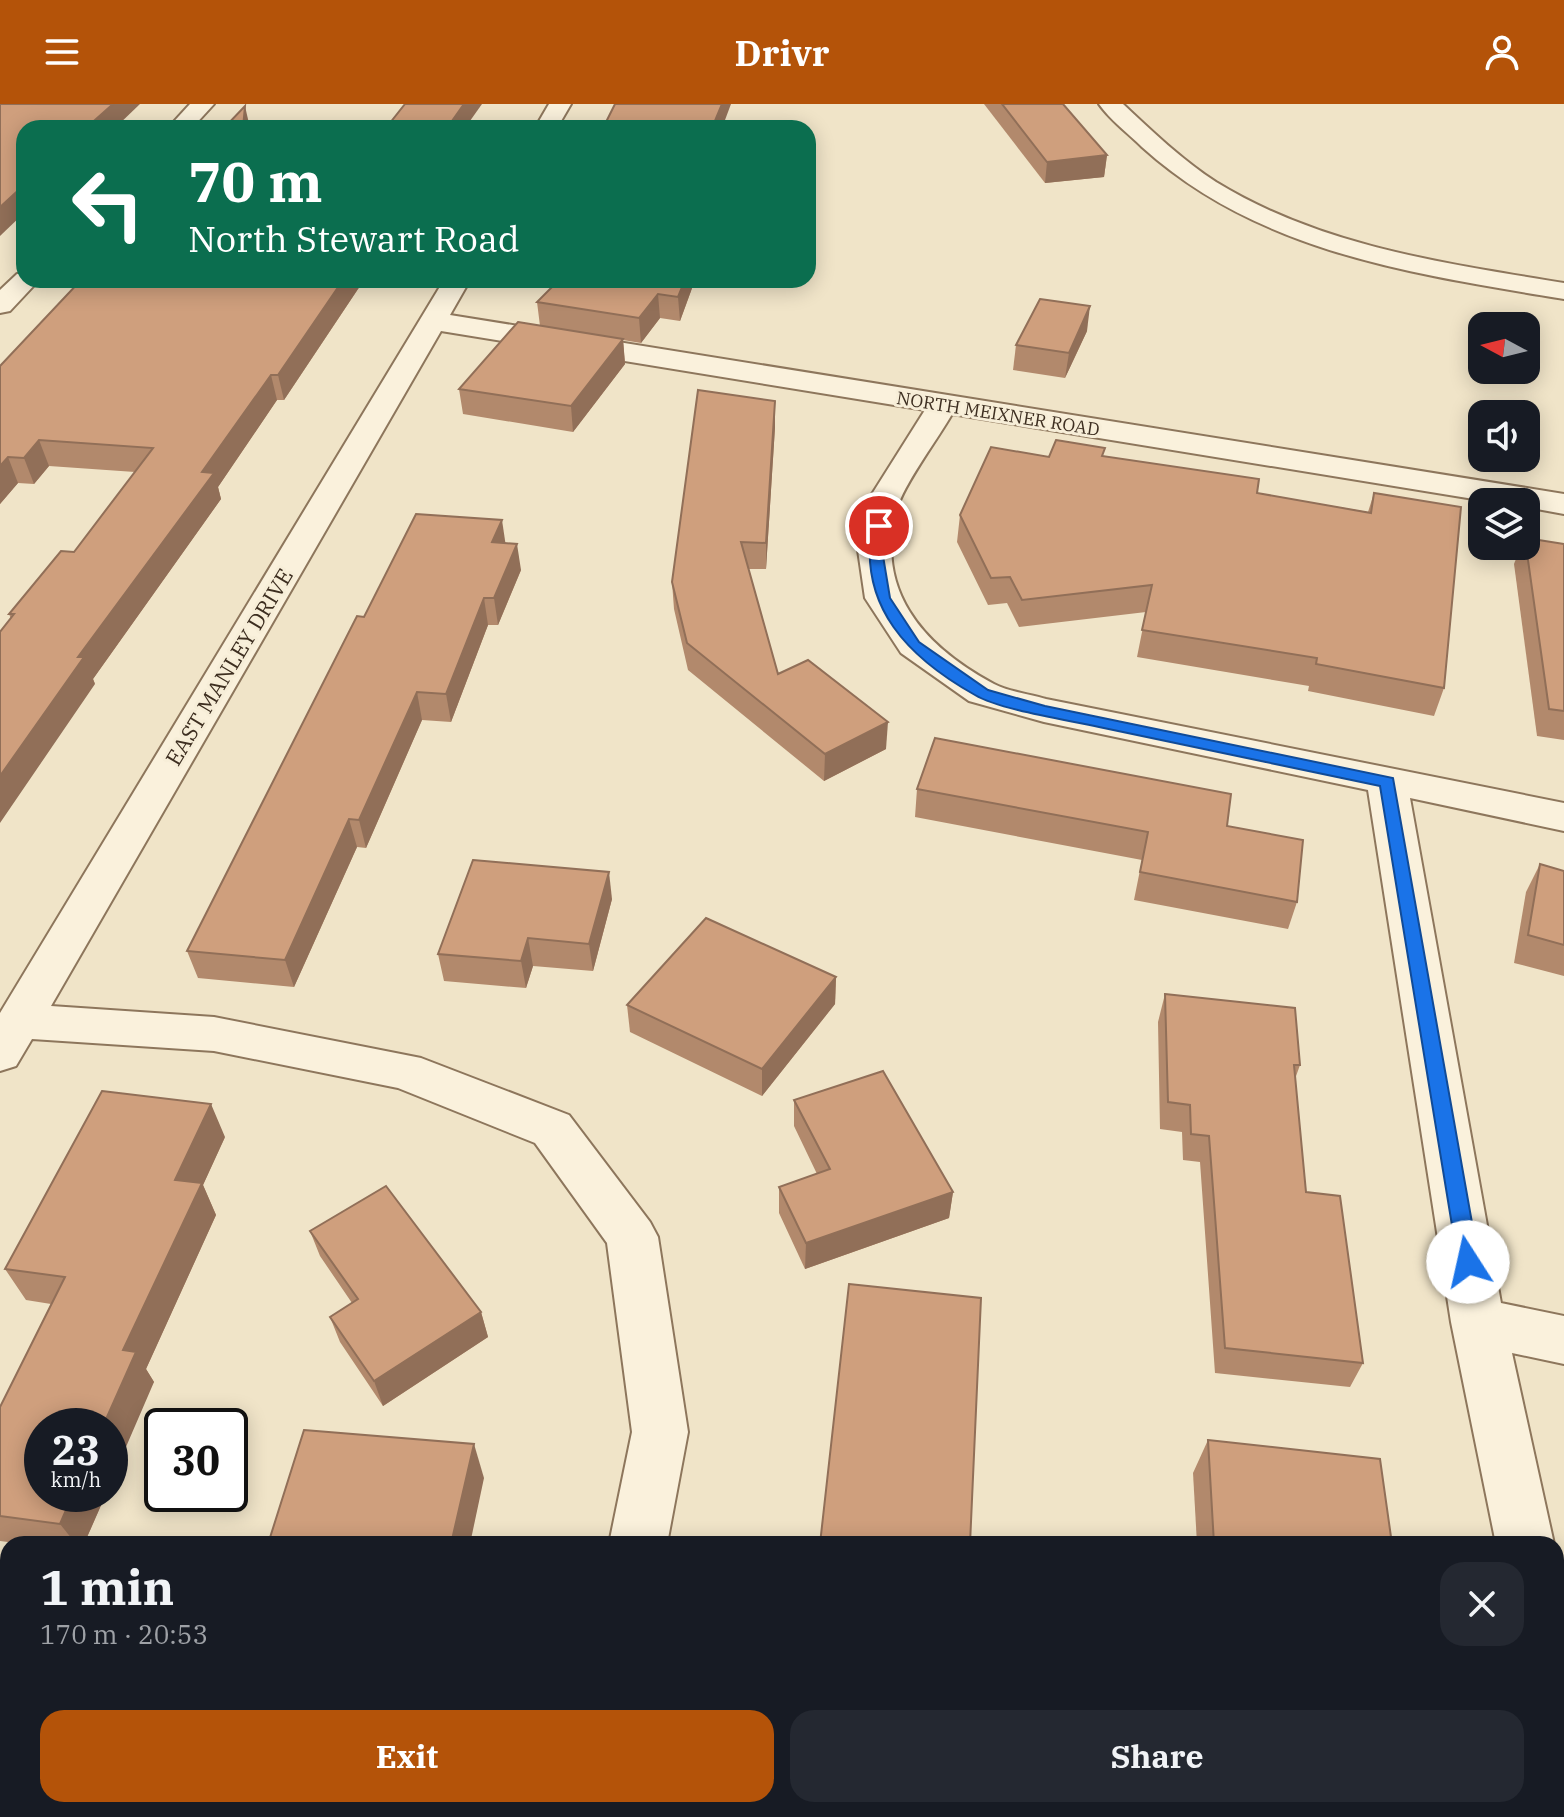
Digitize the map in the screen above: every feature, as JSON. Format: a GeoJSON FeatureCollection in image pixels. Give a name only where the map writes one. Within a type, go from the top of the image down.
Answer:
{"type":"FeatureCollection","features":[{"type":"Feature","properties":{"kind":"street"},"geometry":{"type":"LineString","coordinates":[[187,120],[203,104]]}},
{"type":"Feature","properties":{"kind":"street"},"geometry":{"type":"LineString","coordinates":[[1110,104],[1167,157],[1207,187],[1258,216],[1314,241],[1395,262],[1564,291]]}},
{"type":"Feature","properties":{"kind":"street"},"geometry":{"type":"LineString","coordinates":[[0,305],[18,288]]}},
{"type":"Feature","properties":{"kind":"street","name":"EAST MANLEY DRIVE"},"geometry":{"type":"LineString","coordinates":[[9,1037],[452,288]]}},
{"type":"Feature","properties":{"kind":"street","name":"NORTH MEIXNER ROAD"},"geometry":{"type":"LineString","coordinates":[[433,321],[1564,504]]}},
{"type":"Feature","properties":{"kind":"street"},"geometry":{"type":"LineString","coordinates":[[943,405],[883,502],[875,550],[882,598],[914,645],[982,693],[1044,710],[1564,817]]}},
{"type":"Feature","properties":{"kind":"street"},"geometry":{"type":"LineString","coordinates":[[1387,782],[1478,1322],[1523,1536]]}},
{"type":"Feature","properties":{"kind":"street"},"geometry":{"type":"LineString","coordinates":[[9,1037],[214,1034],[390,1068],[552,1129],[632,1237],[660,1432],[640,1536]]}},
{"type":"Feature","properties":{"kind":"street"},"geometry":{"type":"LineString","coordinates":[[1478,1322],[1564,1340]]}},
{"type":"Feature","properties":{"kind":"building"},"geometry":{"type":"Polygon","coordinates":[[[0,104],[113,104],[95,120],[16,120],[16,192],[0,207],[0,104]]]}},
{"type":"Feature","properties":{"kind":"building"},"geometry":{"type":"Polygon","coordinates":[[[405,104],[464,104],[453,120],[392,120],[405,104]]]}},
{"type":"Feature","properties":{"kind":"building"},"geometry":{"type":"Polygon","coordinates":[[[615,104],[722,104],[715,120],[607,120],[615,104]]]}},
{"type":"Feature","properties":{"kind":"building"},"geometry":{"type":"Polygon","coordinates":[[[1002,104],[1063,104],[1107,155],[1047,162],[1002,104]]]}},
{"type":"Feature","properties":{"kind":"building"},"geometry":{"type":"Polygon","coordinates":[[[245,106],[244,120],[232,120],[245,106]]]}},
{"type":"Feature","properties":{"kind":"building"},"geometry":{"type":"Polygon","coordinates":[[[73,288],[338,288],[278,375],[271,375],[202,472],[214,473],[78,657],[84,657],[0,776],[0,632],[14,614],[9,614],[61,551],[74,552],[153,448],[39,440],[24,458],[8,457],[0,466],[0,366],[73,288]]]}},
{"type":"Feature","properties":{"kind":"building"},"geometry":{"type":"Polygon","coordinates":[[[551,288],[682,288],[678,297],[658,294],[639,318],[537,302],[551,288]]]}},
{"type":"Feature","properties":{"kind":"building"},"geometry":{"type":"Polygon","coordinates":[[[1040,299],[1090,306],[1069,353],[1016,345],[1040,299]]]}},
{"type":"Feature","properties":{"kind":"building"},"geometry":{"type":"Polygon","coordinates":[[[518,322],[623,339],[571,406],[459,389],[518,322]]]}},
{"type":"Feature","properties":{"kind":"building"},"geometry":{"type":"Polygon","coordinates":[[[698,390],[775,401],[766,543],[741,542],[778,674],[808,660],[888,722],[825,754],[687,643],[672,582],[698,390]]]}},
{"type":"Feature","properties":{"kind":"building"},"geometry":{"type":"Polygon","coordinates":[[[1056,440],[1105,448],[1102,456],[1259,479],[1257,493],[1371,513],[1374,493],[1461,507],[1444,688],[1316,664],[1317,658],[1142,630],[1152,585],[1022,600],[1010,577],[991,578],[960,515],[991,447],[1049,457],[1056,440]]]}},
{"type":"Feature","properties":{"kind":"building"},"geometry":{"type":"Polygon","coordinates":[[[416,514],[502,520],[492,542],[517,544],[494,598],[484,598],[446,694],[417,692],[359,820],[349,819],[285,960],[187,951],[357,616],[364,617],[416,514]]]}},
{"type":"Feature","properties":{"kind":"building"},"geometry":{"type":"Polygon","coordinates":[[[1540,540],[1564,544],[1564,711],[1549,709],[1528,560],[1540,560],[1540,540]]]}},
{"type":"Feature","properties":{"kind":"building"},"geometry":{"type":"Polygon","coordinates":[[[935,738],[1231,794],[1227,826],[1303,840],[1297,902],[1140,872],[1148,832],[917,789],[935,738]]]}},
{"type":"Feature","properties":{"kind":"building"},"geometry":{"type":"Polygon","coordinates":[[[473,860],[609,872],[589,944],[528,938],[521,961],[438,954],[473,860]]]}},
{"type":"Feature","properties":{"kind":"building"},"geometry":{"type":"Polygon","coordinates":[[[1540,864],[1564,871],[1564,945],[1528,935],[1540,864]]]}},
{"type":"Feature","properties":{"kind":"building"},"geometry":{"type":"Polygon","coordinates":[[[706,918],[836,977],[762,1069],[627,1005],[706,918]]]}},
{"type":"Feature","properties":{"kind":"building"},"geometry":{"type":"Polygon","coordinates":[[[1165,994],[1295,1008],[1300,1065],[1294,1065],[1306,1192],[1340,1196],[1363,1363],[1225,1348],[1209,1136],[1191,1134],[1190,1105],[1168,1102],[1165,994]]]}},
{"type":"Feature","properties":{"kind":"building"},"geometry":{"type":"Polygon","coordinates":[[[883,1071],[953,1192],[806,1243],[779,1187],[830,1169],[794,1100],[883,1071]]]}},
{"type":"Feature","properties":{"kind":"building"},"geometry":{"type":"Polygon","coordinates":[[[102,1091],[211,1104],[175,1180],[202,1183],[123,1350],[136,1352],[111,1408],[24,1408],[24,1512],[65,1512],[60,1524],[0,1516],[0,1407],[65,1277],[5,1269],[102,1091]]]}},
{"type":"Feature","properties":{"kind":"building"},"geometry":{"type":"Polygon","coordinates":[[[386,1186],[481,1312],[374,1381],[330,1317],[358,1299],[310,1231],[386,1186]]]}},
{"type":"Feature","properties":{"kind":"building"},"geometry":{"type":"Polygon","coordinates":[[[849,1284],[981,1298],[970,1536],[821,1536],[849,1284]]]}},
{"type":"Feature","properties":{"kind":"building"},"geometry":{"type":"Polygon","coordinates":[[[304,1430],[474,1444],[453,1536],[271,1536],[304,1430]]]}},
{"type":"Feature","properties":{"kind":"building"},"geometry":{"type":"Polygon","coordinates":[[[1208,1440],[1380,1459],[1391,1536],[1214,1536],[1208,1440]]]}},
{"type":"Feature","properties":{"kind":"route"},"geometry":{"type":"LineString","coordinates":[[879,526],[875,550],[882,598],[914,645],[982,693],[1044,710],[1387,782],[1468,1262]]}}]}
